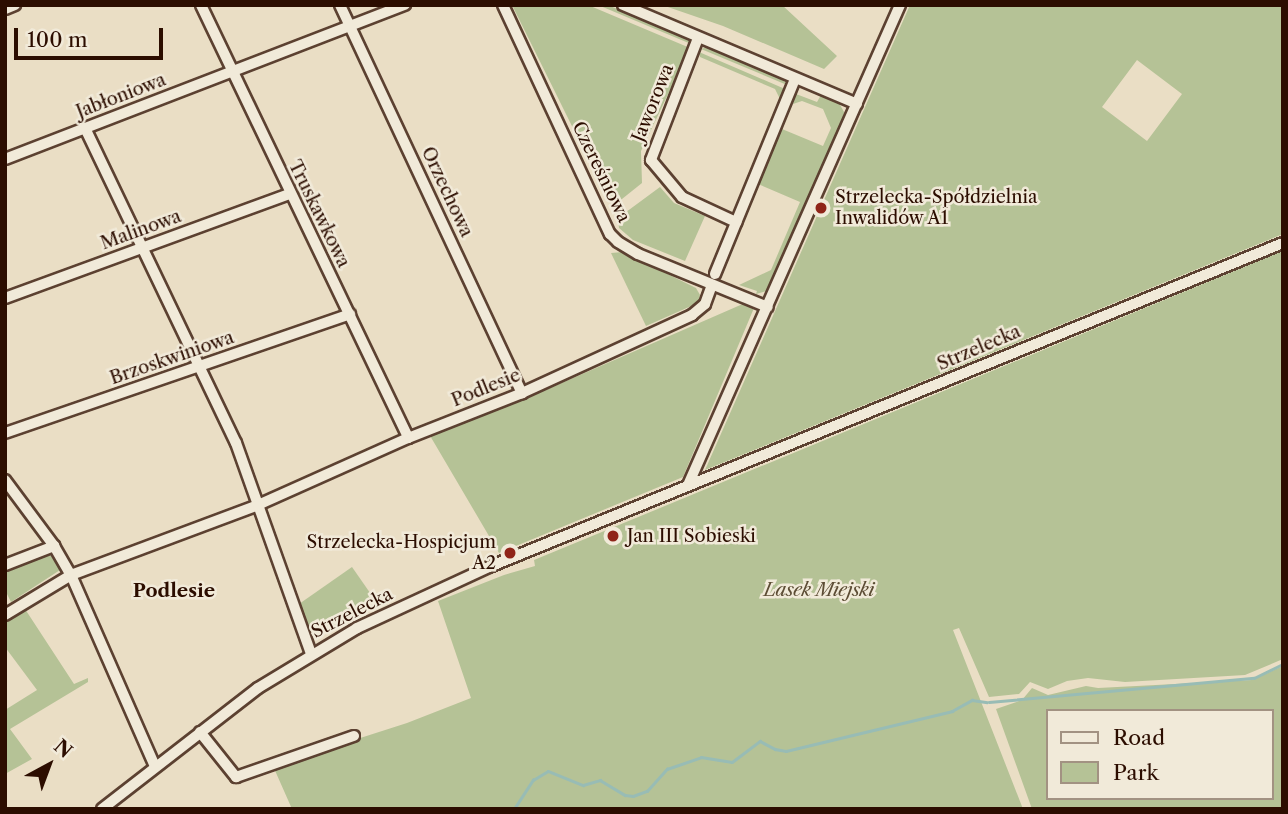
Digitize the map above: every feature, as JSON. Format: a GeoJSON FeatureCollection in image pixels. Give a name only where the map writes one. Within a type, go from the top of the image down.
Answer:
{"type":"FeatureCollection","features":[{"type":"Feature","properties":{"kind":"street"},"geometry":{"type":"LineString","coordinates":[[5,9],[15,5]]}},
{"type":"Feature","properties":{"kind":"street","name":"Truskawkowa"},"geometry":{"type":"LineString","coordinates":[[201,5],[289,194],[408,438]]}},
{"type":"Feature","properties":{"kind":"street","name":"Orzechowa"},"geometry":{"type":"LineString","coordinates":[[340,5],[522,393]]}},
{"type":"Feature","properties":{"kind":"street","name":"Jabłoniowa"},"geometry":{"type":"LineString","coordinates":[[5,159],[405,5]]}},
{"type":"Feature","properties":{"kind":"street","name":"Czereśniowa"},"geometry":{"type":"LineString","coordinates":[[503,5],[610,234],[627,248],[768,307]]}},
{"type":"Feature","properties":{"kind":"street"},"geometry":{"type":"LineString","coordinates":[[623,5],[857,104]]}},
{"type":"Feature","properties":{"kind":"street"},"geometry":{"type":"LineString","coordinates":[[688,485],[900,5]]}},
{"type":"Feature","properties":{"kind":"street","name":"Jaworowa"},"geometry":{"type":"LineString","coordinates":[[698,38],[651,160],[681,197],[736,222]]}},
{"type":"Feature","properties":{"kind":"street"},"geometry":{"type":"LineString","coordinates":[[715,274],[795,79]]}},
{"type":"Feature","properties":{"kind":"street"},"geometry":{"type":"LineString","coordinates":[[85,128],[236,443],[311,654]]}},
{"type":"Feature","properties":{"kind":"street","name":"Malinowa"},"geometry":{"type":"LineString","coordinates":[[5,298],[289,194]]}},
{"type":"Feature","properties":{"kind":"street","name":"Strzelecka"},"geometry":{"type":"LineString","coordinates":[[102,809],[200,732],[311,654],[424,596],[688,485],[1283,243]]}},
{"type":"Feature","properties":{"kind":"street","name":"Podlesie"},"geometry":{"type":"LineString","coordinates":[[5,615],[71,575],[258,505],[408,438],[522,393],[692,315],[705,304],[712,285]]}},
{"type":"Feature","properties":{"kind":"street","name":"Brzoskwiniowa"},"geometry":{"type":"LineString","coordinates":[[5,433],[349,314]]}},
{"type":"Feature","properties":{"kind":"street"},"geometry":{"type":"LineString","coordinates":[[5,480],[54,546],[71,575],[155,766]]}},
{"type":"Feature","properties":{"kind":"street"},"geometry":{"type":"LineString","coordinates":[[5,565],[54,546]]}},
{"type":"Feature","properties":{"kind":"street"},"geometry":{"type":"LineString","coordinates":[[200,732],[236,777],[354,736]]}},
{"type":"Feature","properties":{"kind":"green space"},"geometry":{"type":"Polygon","coordinates":[[[512,5],[588,5],[690,48],[641,151],[642,183],[612,207],[512,5]]]}},
{"type":"Feature","properties":{"kind":"green space"},"geometry":{"type":"Polygon","coordinates":[[[598,5],[608,5],[689,40],[691,44],[598,5]]]}},
{"type":"Feature","properties":{"kind":"green space"},"geometry":{"type":"Polygon","coordinates":[[[662,5],[782,5],[837,56],[824,69],[723,26],[662,5]]]}},
{"type":"Feature","properties":{"kind":"green space"},"geometry":{"type":"Polygon","coordinates":[[[910,5],[1283,5],[1283,234],[705,470],[910,5]],[[1137,60],[1102,107],[1147,141],[1182,94],[1137,60]]]}},
{"type":"Feature","properties":{"kind":"green space"},"geometry":{"type":"Polygon","coordinates":[[[707,47],[782,78],[787,85],[701,49],[707,47]]]}},
{"type":"Feature","properties":{"kind":"green space"},"geometry":{"type":"Polygon","coordinates":[[[699,52],[785,89],[782,97],[780,99],[775,89],[700,57],[699,52]]]}},
{"type":"Feature","properties":{"kind":"green space"},"geometry":{"type":"Polygon","coordinates":[[[796,94],[817,102],[821,95],[839,103],[844,112],[843,123],[773,284],[767,291],[756,294],[757,291],[739,285],[771,270],[800,202],[758,184],[782,129],[823,146],[831,128],[823,109],[802,101],[793,104],[796,94]]]}},
{"type":"Feature","properties":{"kind":"green space"},"geometry":{"type":"Polygon","coordinates":[[[660,187],[674,203],[705,216],[685,261],[633,240],[619,228],[618,218],[660,187]]]}},
{"type":"Feature","properties":{"kind":"green space","name":"Lasek Miejski"},"geometry":{"type":"Polygon","coordinates":[[[1283,251],[1283,659],[1245,675],[1125,682],[1088,678],[1067,681],[1048,689],[1030,682],[1019,694],[989,697],[959,628],[953,630],[1023,809],[292,809],[273,766],[407,723],[471,698],[438,601],[535,566],[534,560],[1283,251]]]}},
{"type":"Feature","properties":{"kind":"green space"},"geometry":{"type":"Polygon","coordinates":[[[623,252],[696,288],[700,295],[698,303],[646,326],[611,253],[623,252]]]}},
{"type":"Feature","properties":{"kind":"green space"},"geometry":{"type":"Polygon","coordinates":[[[745,303],[754,308],[683,477],[499,553],[429,434],[525,399],[745,303]]]}},
{"type":"Feature","properties":{"kind":"green space"},"geometry":{"type":"Polygon","coordinates":[[[51,556],[60,570],[11,602],[5,590],[5,572],[51,556]]]}},
{"type":"Feature","properties":{"kind":"green space"},"geometry":{"type":"Polygon","coordinates":[[[352,567],[374,598],[317,638],[295,607],[352,567]]]}},
{"type":"Feature","properties":{"kind":"green space"},"geometry":{"type":"Polygon","coordinates":[[[25,609],[74,684],[88,678],[88,682],[10,729],[32,759],[5,774],[5,710],[37,690],[5,647],[5,621],[25,609]]]}},
{"type":"Feature","properties":{"kind":"green space"},"geometry":{"type":"Polygon","coordinates":[[[1283,666],[1283,809],[1032,809],[996,709],[1022,700],[1032,688],[1048,695],[1086,686],[1098,688],[1252,680],[1283,666]]]}},
{"type":"Feature","properties":{"kind":"waterway"},"geometry":{"type":"LineString","coordinates":[[989,702],[1254,678],[1283,664]]}},
{"type":"Feature","properties":{"kind":"waterway"},"geometry":{"type":"LineString","coordinates":[[514,809],[533,780],[548,771],[583,785],[600,780],[625,795],[633,796],[647,791],[667,769],[701,757],[732,762],[760,741],[786,751],[952,711],[972,700],[987,702]]}},
{"type":"Feature","properties":{"kind":"place","name":"Strzelecka-Spółdzielnia Inwalidów A1"},"geometry":{"type":"Point","coordinates":[821,208]}},
{"type":"Feature","properties":{"kind":"place","name":"Jan III Sobieski"},"geometry":{"type":"Point","coordinates":[613,536]}},
{"type":"Feature","properties":{"kind":"place","name":"Strzelecka-Hospicjum A2"},"geometry":{"type":"Point","coordinates":[510,553]}},
{"type":"Feature","properties":{"kind":"district","name":"Podlesie"},"geometry":{"type":"Point","coordinates":[174,591]}}]}
